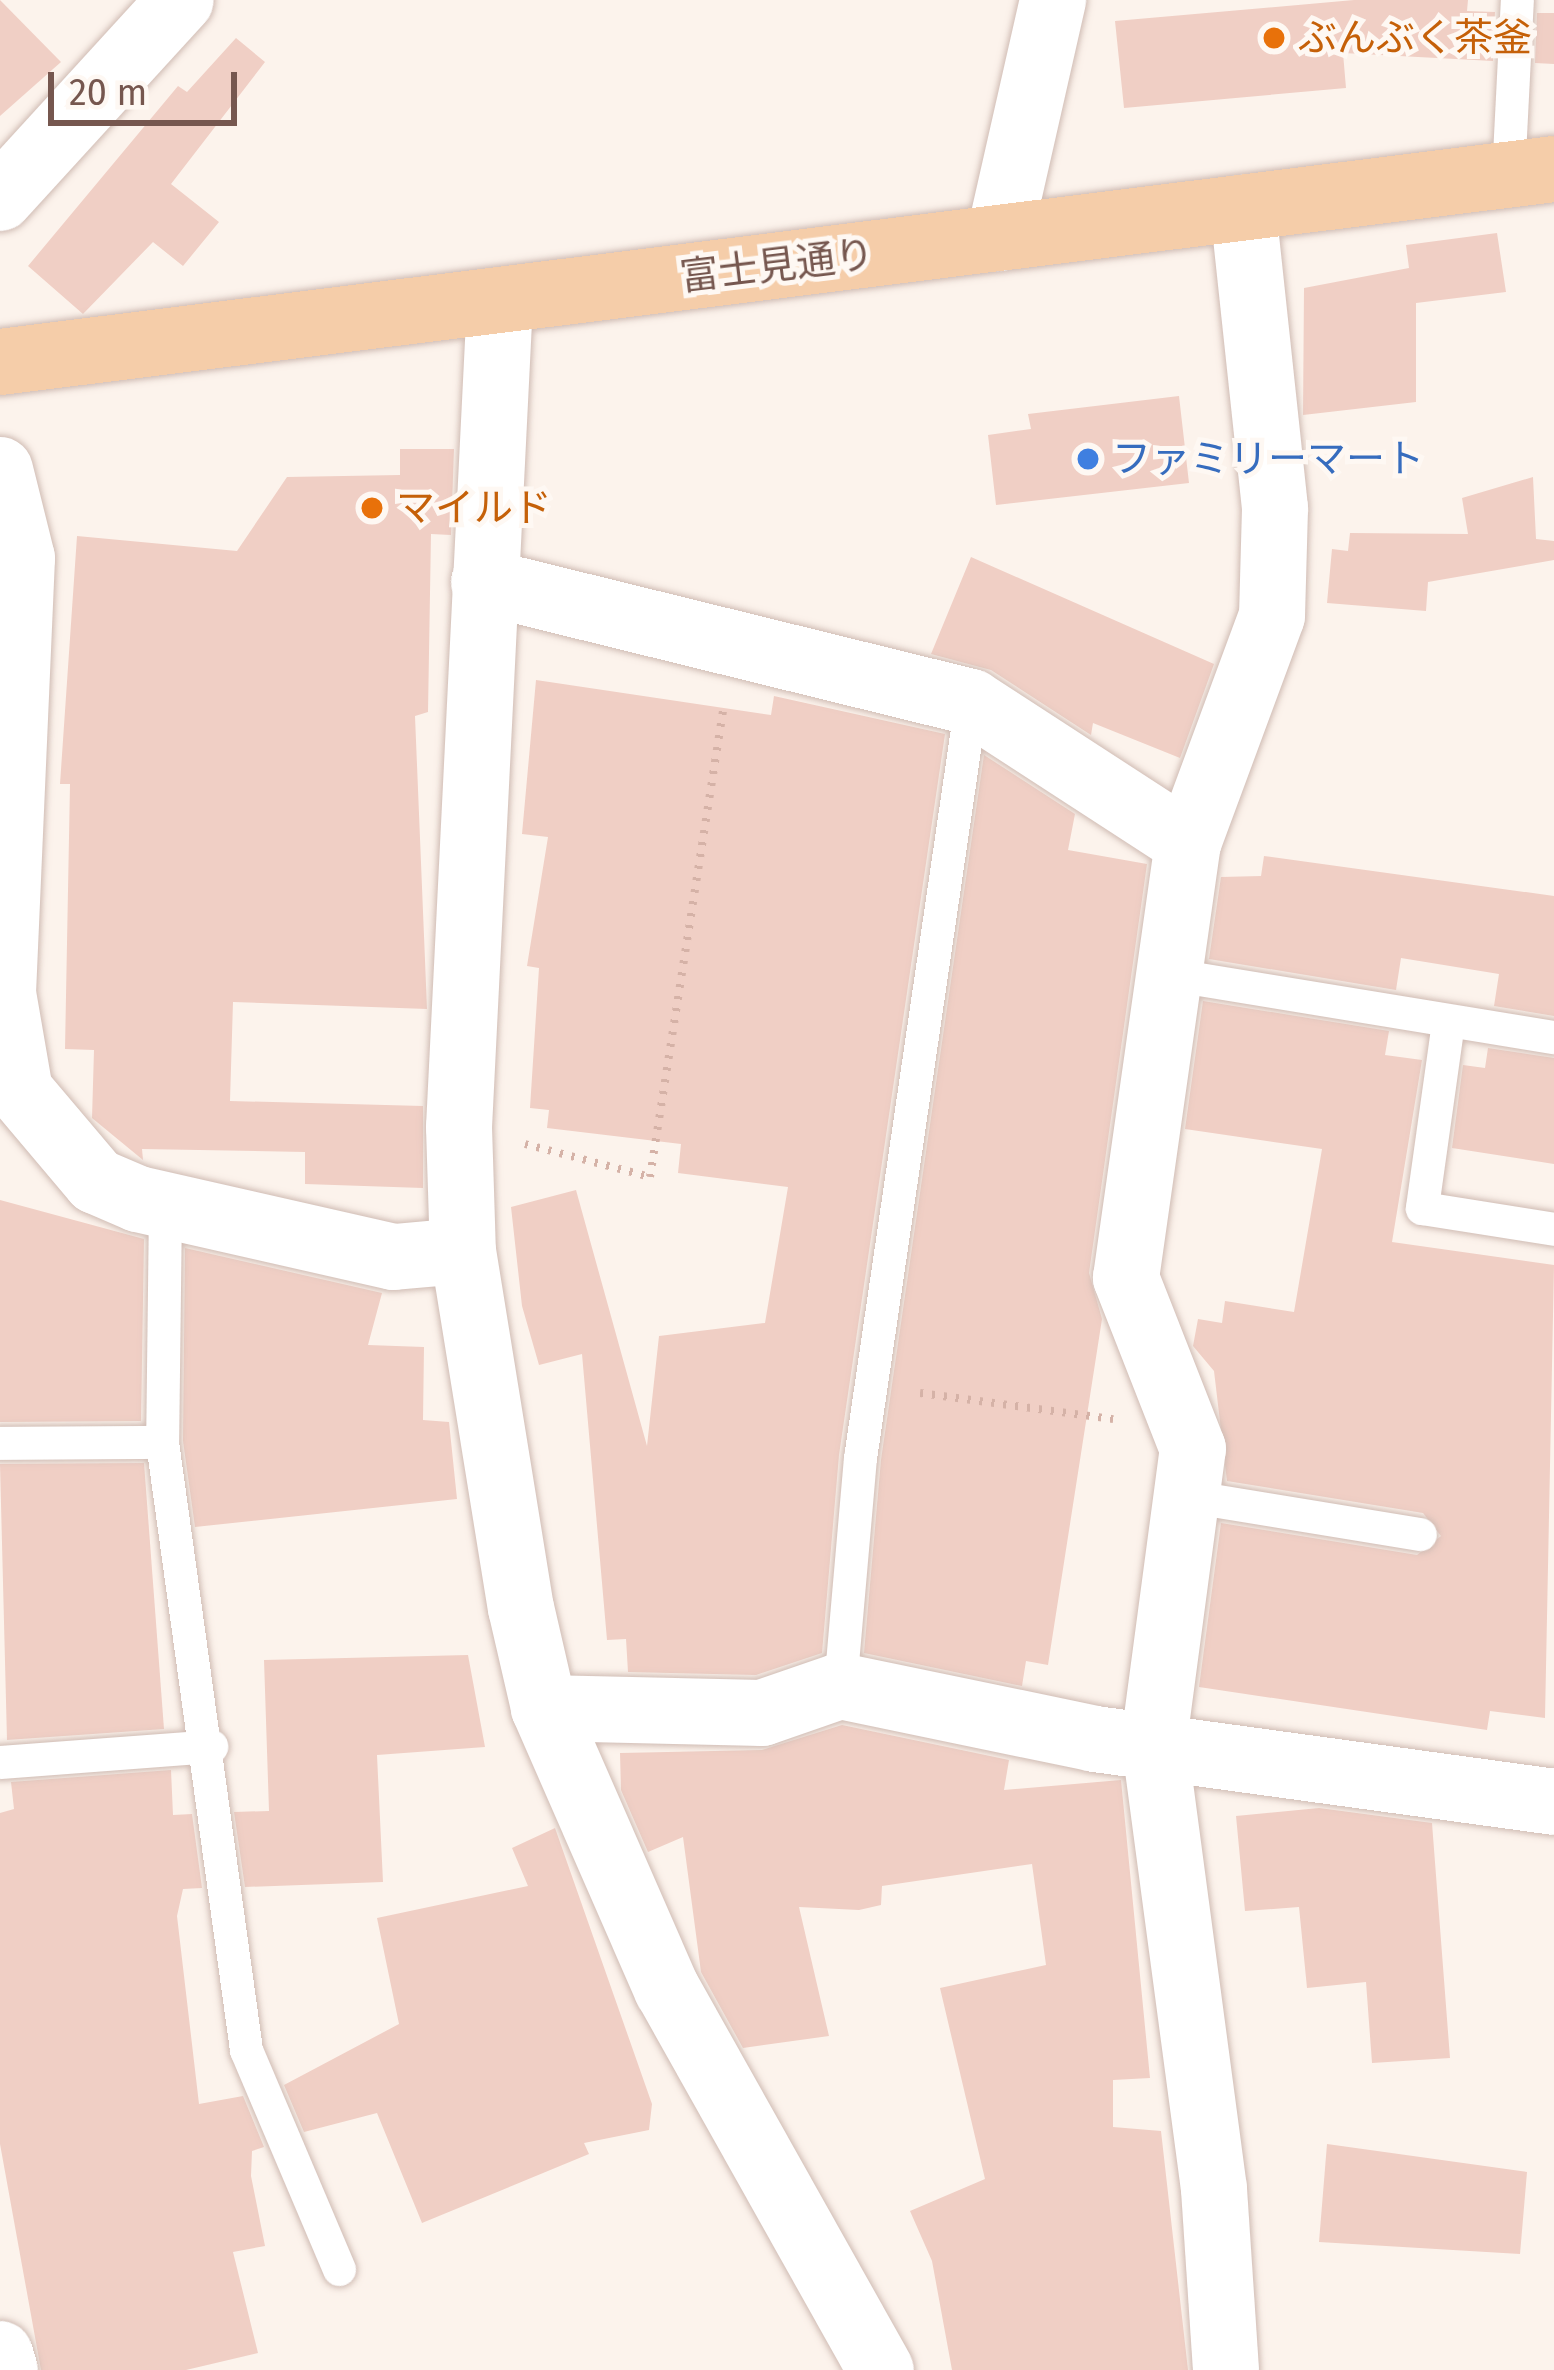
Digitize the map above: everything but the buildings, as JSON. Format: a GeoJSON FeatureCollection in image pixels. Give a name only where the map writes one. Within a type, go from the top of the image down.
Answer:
{"type":"FeatureCollection","features":[{"type":"Feature","properties":{"kind":"main road","name":"富士見通り"},"geometry":{"type":"LineString","coordinates":[[0,362],[1531,172]]}},
{"type":"Feature","properties":{"kind":"street"},"geometry":{"type":"LineString","coordinates":[[0,198],[181,0]]}},
{"type":"Feature","properties":{"kind":"street"},"geometry":{"type":"LineString","coordinates":[[999,238],[1053,0]]}},
{"type":"Feature","properties":{"kind":"street"},"geometry":{"type":"LineString","coordinates":[[1226,2370],[1214,2189],[1154,1740],[1187,1496],[1185,1429],[1126,1278],[1188,843],[1272,616],[1275,508],[1243,208]]}},
{"type":"Feature","properties":{"kind":"street"},"geometry":{"type":"LineString","coordinates":[[500,301],[460,1127],[463,1251],[544,1708],[667,1989],[880,2370]]}},
{"type":"Feature","properties":{"kind":"street"},"geometry":{"type":"LineString","coordinates":[[0,470],[22,558],[2,993],[20,1091],[96,1181],[165,1207],[394,1257],[463,1251]]}},
{"type":"Feature","properties":{"kind":"street"},"geometry":{"type":"LineString","coordinates":[[484,582],[971,702],[1188,843]]}},
{"type":"Feature","properties":{"kind":"street"},"geometry":{"type":"LineString","coordinates":[[544,1708],[762,1713],[840,1686],[1095,1739],[1154,1740],[1554,1802]]}},
{"type":"Feature","properties":{"kind":"street"},"geometry":{"type":"LineString","coordinates":[[0,2354],[5,2370]]}},
{"type":"Feature","properties":{"kind":"lane"},"geometry":{"type":"LineString","coordinates":[[1517,0],[1531,172]]}},
{"type":"Feature","properties":{"kind":"lane"},"geometry":{"type":"LineString","coordinates":[[840,1686],[871,1387],[971,702]]}},
{"type":"Feature","properties":{"kind":"lane"},"geometry":{"type":"LineString","coordinates":[[1168,974],[1554,1037]]}},
{"type":"Feature","properties":{"kind":"lane"},"geometry":{"type":"LineString","coordinates":[[1448,1022],[1421,1208],[1554,1229]]}},
{"type":"Feature","properties":{"kind":"lane"},"geometry":{"type":"LineString","coordinates":[[165,1207],[162,1442],[211,1746],[246,2050],[339,2269]]}},
{"type":"Feature","properties":{"kind":"lane"},"geometry":{"type":"LineString","coordinates":[[0,1443],[162,1442]]}},
{"type":"Feature","properties":{"kind":"lane"},"geometry":{"type":"LineString","coordinates":[[1187,1496],[1420,1534]]}},
{"type":"Feature","properties":{"kind":"lane"},"geometry":{"type":"LineString","coordinates":[[0,1762],[211,1746]]}},
{"type":"Feature","properties":{"kind":"path"},"geometry":{"type":"LineString","coordinates":[[460,1127],[650,1177],[728,639]]}},
{"type":"Feature","properties":{"kind":"path"},"geometry":{"type":"LineString","coordinates":[[871,1387],[1185,1429]]}},
{"type":"Feature","properties":{"kind":"place","name":"ぶんぶく茶釜"},"geometry":{"type":"Point","coordinates":[1274,38]}},
{"type":"Feature","properties":{"kind":"place","name":"ファミリーマート"},"geometry":{"type":"Point","coordinates":[1088,459]}},
{"type":"Feature","properties":{"kind":"place","name":"マイルド"},"geometry":{"type":"Point","coordinates":[372,508]}}]}
